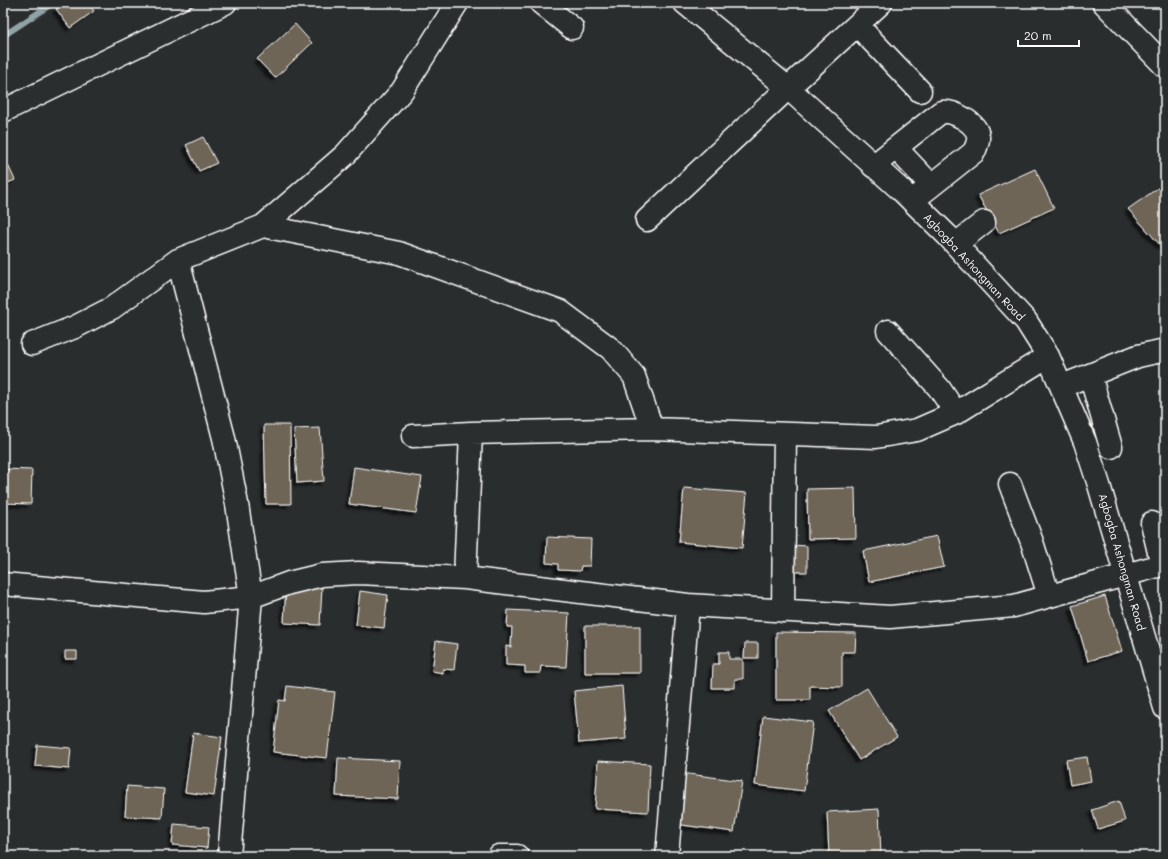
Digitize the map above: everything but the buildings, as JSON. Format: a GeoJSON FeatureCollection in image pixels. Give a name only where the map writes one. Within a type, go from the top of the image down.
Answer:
{"type":"FeatureCollection","features":[{"type":"Feature","properties":{"kind":"street"},"geometry":{"type":"LineString","coordinates":[[3,111],[225,3]]}},
{"type":"Feature","properties":{"kind":"street"},"geometry":{"type":"LineString","coordinates":[[32,344],[75,327],[112,308],[178,260],[263,226],[345,155],[402,91],[457,3]]}},
{"type":"Feature","properties":{"kind":"street"},"geometry":{"type":"LineString","coordinates":[[541,3],[572,28]]}},
{"type":"Feature","properties":{"kind":"street","name":"Agbogba Ashongman Road"},"geometry":{"type":"LineString","coordinates":[[685,3],[788,88],[912,201],[956,244],[1026,321],[1048,356],[1062,386],[1087,449],[1163,695]]}},
{"type":"Feature","properties":{"kind":"street"},"geometry":{"type":"LineString","coordinates":[[647,220],[881,3]]}},
{"type":"Feature","properties":{"kind":"street"},"geometry":{"type":"LineString","coordinates":[[1104,3],[1165,66]]}},
{"type":"Feature","properties":{"kind":"street"},"geometry":{"type":"LineString","coordinates":[[857,25],[920,91]]}},
{"type":"Feature","properties":{"kind":"street"},"geometry":{"type":"LineString","coordinates":[[873,166],[941,112],[946,111],[954,113],[974,128],[978,136],[974,152],[912,201]]}},
{"type":"Feature","properties":{"kind":"street"},"geometry":{"type":"LineString","coordinates":[[896,148],[931,185]]}},
{"type":"Feature","properties":{"kind":"street"},"geometry":{"type":"LineString","coordinates":[[956,244],[984,222]]}},
{"type":"Feature","properties":{"kind":"street"},"geometry":{"type":"LineString","coordinates":[[263,226],[399,253],[560,311],[611,348],[634,376],[652,429]]}},
{"type":"Feature","properties":{"kind":"street"},"geometry":{"type":"LineString","coordinates":[[178,260],[224,438],[237,504],[251,597],[229,856]]}},
{"type":"Feature","properties":{"kind":"street"},"geometry":{"type":"LineString","coordinates":[[888,331],[939,388],[956,413]]}},
{"type":"Feature","properties":{"kind":"street"},"geometry":{"type":"LineString","coordinates":[[1062,386],[1138,356],[1165,350]]}},
{"type":"Feature","properties":{"kind":"street"},"geometry":{"type":"LineString","coordinates":[[413,436],[471,433],[652,429],[876,438],[917,430],[956,413],[1048,356]]}},
{"type":"Feature","properties":{"kind":"street"},"geometry":{"type":"LineString","coordinates":[[1090,375],[1111,447]]}},
{"type":"Feature","properties":{"kind":"street"},"geometry":{"type":"LineString","coordinates":[[465,578],[471,433]]}},
{"type":"Feature","properties":{"kind":"street"},"geometry":{"type":"LineString","coordinates":[[783,611],[785,434]]}},
{"type":"Feature","properties":{"kind":"street"},"geometry":{"type":"LineString","coordinates":[[1010,484],[1032,542],[1049,596]]}},
{"type":"Feature","properties":{"kind":"street"},"geometry":{"type":"LineString","coordinates":[[3,584],[204,602],[251,597],[288,583],[322,575],[358,573],[465,578],[688,605],[890,617],[1014,606],[1164,564],[1152,523]]}},
{"type":"Feature","properties":{"kind":"street"},"geometry":{"type":"LineString","coordinates":[[667,856],[688,605]]}},
{"type":"Feature","properties":{"kind":"street"},"geometry":{"type":"LineString","coordinates":[[499,856],[517,856]]}},
{"type":"Feature","properties":{"kind":"waterway"},"geometry":{"type":"LineString","coordinates":[[3,36],[53,3]]}}]}
